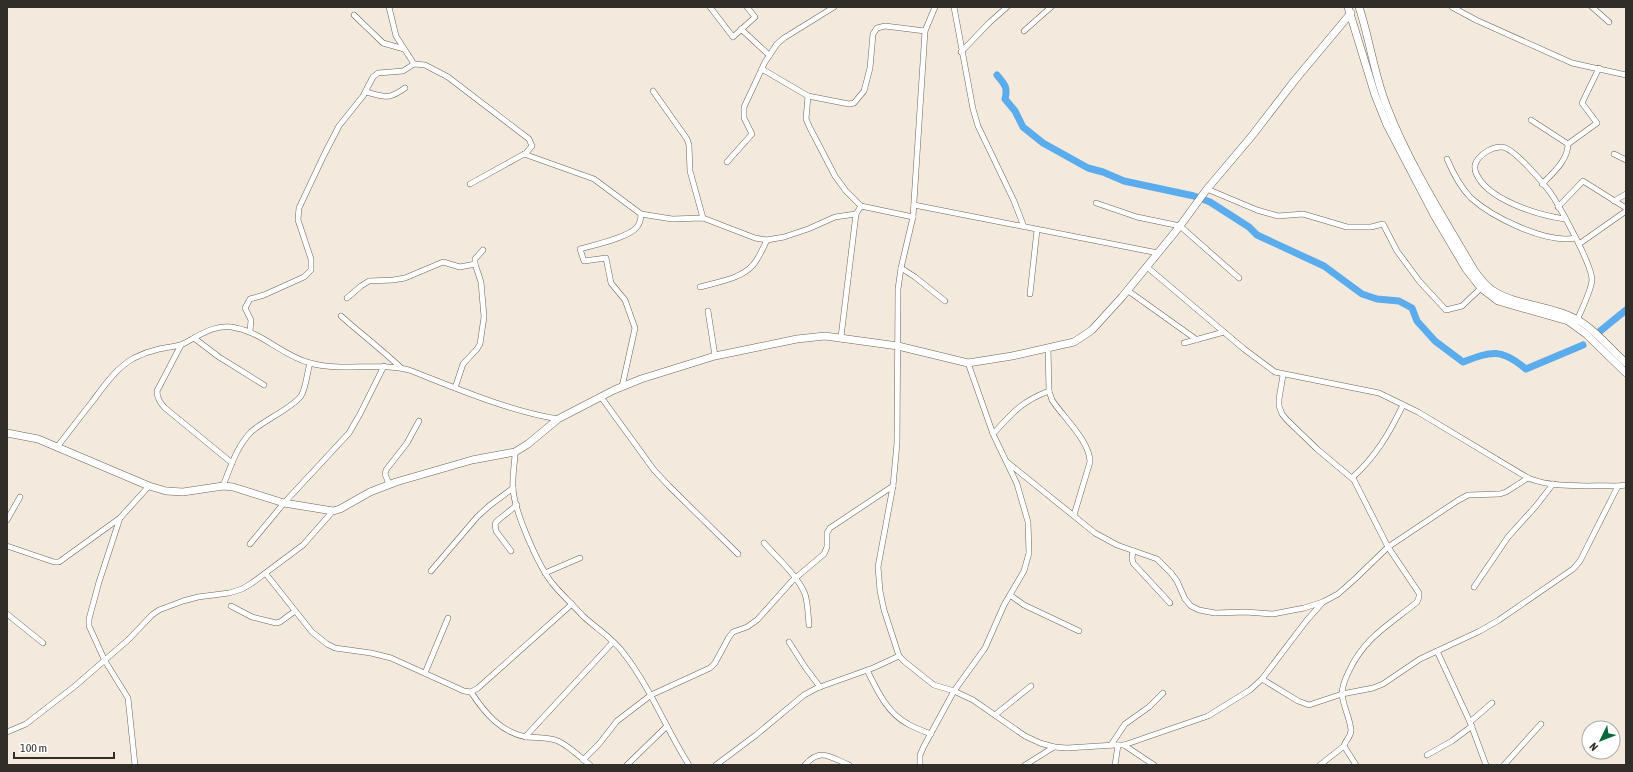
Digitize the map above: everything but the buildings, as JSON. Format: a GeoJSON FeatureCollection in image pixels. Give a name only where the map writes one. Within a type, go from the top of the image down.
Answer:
{"type":"FeatureCollection","features":[{"type":"Feature","properties":{"kind":"street"},"geometry":{"type":"LineString","coordinates":[[389,7],[396,36],[414,64]]}},
{"type":"Feature","properties":{"kind":"street"},"geometry":{"type":"LineString","coordinates":[[710,7],[733,37],[755,17],[747,7]]}},
{"type":"Feature","properties":{"kind":"street"},"geometry":{"type":"LineString","coordinates":[[727,162],[752,134],[744,118],[744,107],[769,56],[784,38],[834,7]]}},
{"type":"Feature","properties":{"kind":"street"},"geometry":{"type":"LineString","coordinates":[[935,7],[925,31],[913,217],[901,268],[898,289],[897,443],[893,486],[878,567],[878,578],[884,610],[899,656],[934,685],[954,691],[973,700],[1025,736],[1040,743],[1054,747],[1067,748],[1121,745],[1208,716],[1250,690],[1262,679],[1307,620],[1324,602]]}},
{"type":"Feature","properties":{"kind":"street"},"geometry":{"type":"LineString","coordinates":[[954,7],[972,109],[978,126],[1014,201],[1024,227]]}},
{"type":"Feature","properties":{"kind":"street"},"geometry":{"type":"LineString","coordinates":[[961,52],[1007,7]]}},
{"type":"Feature","properties":{"kind":"street"},"geometry":{"type":"LineString","coordinates":[[1024,31],[1051,7]]}},
{"type":"Feature","properties":{"kind":"street"},"geometry":{"type":"LineString","coordinates":[[1359,7],[1386,105],[1393,122],[1422,180],[1474,270],[1483,282],[1501,296],[1564,314],[1576,323],[1626,373]]}},
{"type":"Feature","properties":{"kind":"street"},"geometry":{"type":"LineString","coordinates":[[1452,7],[1470,17],[1567,60],[1626,75]]}},
{"type":"Feature","properties":{"kind":"street"},"geometry":{"type":"LineString","coordinates":[[1592,7],[1609,22]]}},
{"type":"Feature","properties":{"kind":"street"},"geometry":{"type":"LineString","coordinates":[[1350,10],[1375,95],[1387,125],[1446,238],[1466,269],[1481,288],[1492,297],[1505,304],[1576,323],[1591,330],[1626,363]]}},
{"type":"Feature","properties":{"kind":"street"},"geometry":{"type":"LineString","coordinates":[[7,433],[38,439],[149,486],[166,491],[183,492],[223,486],[233,487],[284,503],[333,511],[340,509],[370,492],[389,484],[472,460],[515,452],[528,444],[558,419],[601,397],[641,379],[715,356],[797,339],[825,336],[898,346],[968,363],[1012,356],[1064,345],[1084,336],[1092,330],[1147,267],[1207,189],[1252,137],[1350,10]]}},
{"type":"Feature","properties":{"kind":"street"},"geometry":{"type":"LineString","coordinates":[[354,15],[383,43],[404,49]]}},
{"type":"Feature","properties":{"kind":"street"},"geometry":{"type":"LineString","coordinates":[[762,69],[808,96],[842,103],[854,103],[864,91],[870,68],[873,34],[877,28],[884,26],[925,31]]}},
{"type":"Feature","properties":{"kind":"street"},"geometry":{"type":"LineString","coordinates":[[741,29],[769,56]]}},
{"type":"Feature","properties":{"kind":"street"},"geometry":{"type":"LineString","coordinates":[[250,332],[251,320],[245,308],[250,299],[264,295],[304,277],[311,270],[311,259],[298,220],[300,208],[339,126],[366,92],[373,77],[378,73],[403,70],[419,63],[424,65],[448,77],[529,139],[532,146],[524,154],[470,184]]}},
{"type":"Feature","properties":{"kind":"street"},"geometry":{"type":"LineString","coordinates":[[1542,184],[1558,168],[1568,152],[1568,144],[1581,133],[1597,123],[1582,103],[1599,68]]}},
{"type":"Feature","properties":{"kind":"street"},"geometry":{"type":"LineString","coordinates":[[366,92],[391,97],[405,88]]}},
{"type":"Feature","properties":{"kind":"street"},"geometry":{"type":"LineString","coordinates":[[654,91],[687,139],[689,146],[690,171],[703,218]]}},
{"type":"Feature","properties":{"kind":"street"},"geometry":{"type":"LineString","coordinates":[[808,96],[806,119],[810,128],[835,176],[861,206],[913,217]]}},
{"type":"Feature","properties":{"kind":"street"},"geometry":{"type":"LineString","coordinates":[[1531,120],[1568,144]]}},
{"type":"Feature","properties":{"kind":"street"},"geometry":{"type":"LineString","coordinates":[[1564,219],[1534,211],[1509,202],[1491,192],[1477,176],[1474,165],[1480,157],[1491,149],[1502,146],[1509,148],[1553,197],[1574,238],[1579,244],[1592,280],[1576,323]]}},
{"type":"Feature","properties":{"kind":"street"},"geometry":{"type":"LineString","coordinates":[[524,154],[594,179],[641,214],[672,219],[703,218],[755,238],[767,240],[794,235],[835,217],[856,214]]}},
{"type":"Feature","properties":{"kind":"street"},"geometry":{"type":"LineString","coordinates":[[1614,154],[1626,160]]}},
{"type":"Feature","properties":{"kind":"street"},"geometry":{"type":"LineString","coordinates":[[1447,159],[1463,188],[1472,198],[1485,208],[1509,222],[1551,238],[1565,240],[1574,238]]}},
{"type":"Feature","properties":{"kind":"street"},"geometry":{"type":"LineString","coordinates":[[1558,207],[1583,181],[1626,208]]}},
{"type":"Feature","properties":{"kind":"street"},"geometry":{"type":"LineString","coordinates":[[1207,189],[1257,210],[1278,216],[1303,214],[1347,227],[1383,224],[1397,251],[1420,282],[1446,310],[1462,306],[1481,288]]}},
{"type":"Feature","properties":{"kind":"street"},"geometry":{"type":"LineString","coordinates":[[1614,201],[1626,194]]}},
{"type":"Feature","properties":{"kind":"street"},"geometry":{"type":"LineString","coordinates":[[1096,203],[1137,217],[1180,226],[1239,278]]}},
{"type":"Feature","properties":{"kind":"street"},"geometry":{"type":"LineString","coordinates":[[914,205],[1158,253]]}},
{"type":"Feature","properties":{"kind":"street"},"geometry":{"type":"LineString","coordinates":[[841,337],[856,214],[861,206]]}},
{"type":"Feature","properties":{"kind":"street"},"geometry":{"type":"LineString","coordinates":[[1579,244],[1626,211]]}},
{"type":"Feature","properties":{"kind":"street"},"geometry":{"type":"LineString","coordinates":[[622,387],[635,328],[625,300],[611,283],[606,258],[584,261],[580,249],[602,243],[635,229],[641,221],[641,214]]}},
{"type":"Feature","properties":{"kind":"street"},"geometry":{"type":"LineString","coordinates":[[1030,294],[1037,230]]}},
{"type":"Feature","properties":{"kind":"street"},"geometry":{"type":"LineString","coordinates":[[700,287],[737,276],[747,270],[757,259],[767,240]]}},
{"type":"Feature","properties":{"kind":"street"},"geometry":{"type":"LineString","coordinates":[[455,388],[462,364],[480,344],[484,318],[481,282],[475,264],[475,259],[483,250]]}},
{"type":"Feature","properties":{"kind":"street"},"geometry":{"type":"LineString","coordinates":[[347,298],[369,281],[405,278],[443,262],[460,267],[475,264]]}},
{"type":"Feature","properties":{"kind":"street"},"geometry":{"type":"LineString","coordinates":[[1147,267],[1268,368],[1283,375],[1379,393],[1403,405],[1528,478],[1539,482],[1553,484],[1626,485]]}},
{"type":"Feature","properties":{"kind":"street"},"geometry":{"type":"LineString","coordinates":[[901,268],[945,302]]}},
{"type":"Feature","properties":{"kind":"street"},"geometry":{"type":"LineString","coordinates":[[1127,290],[1197,340]]}},
{"type":"Feature","properties":{"kind":"street"},"geometry":{"type":"LineString","coordinates":[[708,311],[715,356]]}},
{"type":"Feature","properties":{"kind":"street"},"geometry":{"type":"LineString","coordinates":[[341,316],[362,335],[376,344],[401,368]]}},
{"type":"Feature","properties":{"kind":"street"},"geometry":{"type":"LineString","coordinates":[[57,447],[119,369],[146,352],[181,345],[216,327],[223,326],[250,332],[294,357],[310,363],[325,366],[384,366],[401,368],[526,412],[558,419]]}},
{"type":"Feature","properties":{"kind":"street"},"geometry":{"type":"LineString","coordinates":[[1184,343],[1224,332]]}},
{"type":"Feature","properties":{"kind":"street"},"geometry":{"type":"LineString","coordinates":[[194,338],[219,357],[264,386]]}},
{"type":"Feature","properties":{"kind":"street"},"geometry":{"type":"LineString","coordinates":[[181,345],[157,390],[157,396],[160,403],[232,463]]}},
{"type":"Feature","properties":{"kind":"street"},"geometry":{"type":"LineString","coordinates":[[1048,348],[1049,391],[1056,405],[1085,444],[1090,457],[1090,462],[1074,515]]}},
{"type":"Feature","properties":{"kind":"street"},"geometry":{"type":"LineString","coordinates":[[223,486],[232,463],[242,444],[252,431],[294,402],[301,395],[310,363]]}},
{"type":"Feature","properties":{"kind":"street"},"geometry":{"type":"LineString","coordinates":[[920,765],[920,755],[954,691],[985,648],[1010,595],[1024,570],[1029,552],[1028,522],[1019,490],[993,434],[968,363]]}},
{"type":"Feature","properties":{"kind":"street"},"geometry":{"type":"LineString","coordinates":[[250,544],[284,503],[348,433],[360,414],[384,366]]}},
{"type":"Feature","properties":{"kind":"street"},"geometry":{"type":"LineString","coordinates":[[1283,375],[1279,398],[1279,406],[1282,414],[1317,449],[1352,478],[1388,547],[1419,593],[1419,597],[1412,606],[1380,630],[1358,654],[1346,677],[1342,694],[1351,730],[1349,740],[1344,744],[1344,746],[1320,765]]}},
{"type":"Feature","properties":{"kind":"street"},"geometry":{"type":"LineString","coordinates":[[993,434],[1028,400],[1049,391]]}},
{"type":"Feature","properties":{"kind":"street"},"geometry":{"type":"LineString","coordinates":[[601,397],[654,470],[738,554]]}},
{"type":"Feature","properties":{"kind":"street"},"geometry":{"type":"LineString","coordinates":[[1352,478],[1367,465],[1377,452],[1390,431],[1403,405]]}},
{"type":"Feature","properties":{"kind":"street"},"geometry":{"type":"LineString","coordinates":[[389,484],[385,474],[386,470],[407,443],[419,421]]}},
{"type":"Feature","properties":{"kind":"street"},"geometry":{"type":"LineString","coordinates":[[515,452],[513,488],[517,505],[521,520],[545,573],[553,584],[584,617],[614,642],[634,667],[689,765]]}},
{"type":"Feature","properties":{"kind":"street"},"geometry":{"type":"LineString","coordinates":[[1007,462],[1095,533],[1117,545],[1157,559],[1177,581],[1185,600],[1191,606],[1199,610],[1215,613],[1246,612],[1273,614],[1304,608],[1324,602],[1338,594],[1388,547],[1464,496],[1473,494],[1500,494],[1528,478]]}},
{"type":"Feature","properties":{"kind":"street"},"geometry":{"type":"LineString","coordinates":[[1474,587],[1508,537],[1536,506],[1553,484]]}},
{"type":"Feature","properties":{"kind":"street"},"geometry":{"type":"LineString","coordinates":[[7,546],[54,562],[59,562],[120,518],[149,486]]}},
{"type":"Feature","properties":{"kind":"street"},"geometry":{"type":"LineString","coordinates":[[583,760],[599,744],[617,721],[651,695],[710,668],[715,663],[733,632],[747,627],[757,620],[795,578],[824,554],[827,547],[827,533],[830,528],[893,486]]}},
{"type":"Feature","properties":{"kind":"street"},"geometry":{"type":"LineString","coordinates":[[1262,679],[1298,701],[1309,705],[1342,694],[1373,688],[1383,684],[1408,666],[1437,650],[1480,631],[1499,620],[1573,569],[1580,561],[1618,486]]}},
{"type":"Feature","properties":{"kind":"street"},"geometry":{"type":"LineString","coordinates":[[431,570],[477,517],[513,488]]}},
{"type":"Feature","properties":{"kind":"street"},"geometry":{"type":"LineString","coordinates":[[7,520],[20,497]]}},
{"type":"Feature","properties":{"kind":"street"},"geometry":{"type":"LineString","coordinates":[[511,551],[496,531],[495,524],[517,505]]}},
{"type":"Feature","properties":{"kind":"street"},"geometry":{"type":"LineString","coordinates":[[7,732],[26,724],[75,686],[128,640],[152,615],[159,610],[190,599],[229,593],[242,589],[266,574],[303,545],[333,511]]}},
{"type":"Feature","properties":{"kind":"street"},"geometry":{"type":"LineString","coordinates":[[120,518],[104,563],[89,619],[92,634],[104,661],[128,698],[135,765]]}},
{"type":"Feature","properties":{"kind":"street"},"geometry":{"type":"LineString","coordinates":[[764,543],[795,578],[805,594],[809,625]]}},
{"type":"Feature","properties":{"kind":"street"},"geometry":{"type":"LineString","coordinates":[[1133,551],[1133,563],[1170,603]]}},
{"type":"Feature","properties":{"kind":"street"},"geometry":{"type":"LineString","coordinates":[[545,573],[580,558]]}},
{"type":"Feature","properties":{"kind":"street"},"geometry":{"type":"LineString","coordinates":[[266,574],[316,636],[335,648],[381,655],[464,691],[471,692],[504,666],[572,604]]}},
{"type":"Feature","properties":{"kind":"street"},"geometry":{"type":"LineString","coordinates":[[1010,595],[1029,608],[1079,631]]}},
{"type":"Feature","properties":{"kind":"street"},"geometry":{"type":"LineString","coordinates":[[231,606],[252,617],[276,623],[280,622],[295,611]]}},
{"type":"Feature","properties":{"kind":"street"},"geometry":{"type":"LineString","coordinates":[[7,614],[43,643]]}},
{"type":"Feature","properties":{"kind":"street"},"geometry":{"type":"LineString","coordinates":[[425,674],[448,618]]}},
{"type":"Feature","properties":{"kind":"street"},"geometry":{"type":"LineString","coordinates":[[525,737],[614,642]]}},
{"type":"Feature","properties":{"kind":"street"},"geometry":{"type":"LineString","coordinates":[[789,642],[805,667],[820,686]]}},
{"type":"Feature","properties":{"kind":"street"},"geometry":{"type":"LineString","coordinates":[[1437,650],[1471,724],[1486,765]]}},
{"type":"Feature","properties":{"kind":"street"},"geometry":{"type":"LineString","coordinates":[[717,765],[804,695],[820,686],[867,670],[899,656]]}},
{"type":"Feature","properties":{"kind":"street"},"geometry":{"type":"LineString","coordinates":[[867,670],[879,694],[887,705],[909,725],[931,734]]}},
{"type":"Feature","properties":{"kind":"street"},"geometry":{"type":"LineString","coordinates":[[995,715],[1031,686]]}},
{"type":"Feature","properties":{"kind":"street"},"geometry":{"type":"LineString","coordinates":[[471,692],[483,710],[493,720],[506,729],[525,737],[558,741],[590,765]]}},
{"type":"Feature","properties":{"kind":"street"},"geometry":{"type":"LineString","coordinates":[[1111,745],[1125,724],[1149,707],[1163,693]]}},
{"type":"Feature","properties":{"kind":"street"},"geometry":{"type":"LineString","coordinates":[[1426,755],[1457,737],[1492,703]]}},
{"type":"Feature","properties":{"kind":"street"},"geometry":{"type":"LineString","coordinates":[[1504,765],[1541,724]]}},
{"type":"Feature","properties":{"kind":"street"},"geometry":{"type":"LineString","coordinates":[[627,765],[666,726]]}},
{"type":"Feature","properties":{"kind":"street"},"geometry":{"type":"LineString","coordinates":[[1115,765],[1121,745]]}},
{"type":"Feature","properties":{"kind":"street"},"geometry":{"type":"LineString","coordinates":[[1121,745],[1154,765]]}},
{"type":"Feature","properties":{"kind":"street"},"geometry":{"type":"LineString","coordinates":[[1344,746],[1356,765]]}},
{"type":"Feature","properties":{"kind":"street"},"geometry":{"type":"LineString","coordinates":[[1026,765],[1054,747]]}},
{"type":"Feature","properties":{"kind":"street"},"geometry":{"type":"LineString","coordinates":[[805,765],[812,757],[818,754],[849,765]]}},
{"type":"Feature","properties":{"kind":"waterway"},"geometry":{"type":"LineString","coordinates":[[997,75],[1005,86],[1005,99],[1015,111],[1023,127],[1043,143],[1088,168],[1103,172],[1124,181],[1194,196],[1210,202],[1249,227],[1257,235],[1324,266],[1362,294],[1377,299],[1399,301],[1412,308],[1417,321],[1435,341],[1463,362],[1489,354],[1496,354],[1510,358],[1526,369],[1583,345]]}},
{"type":"Feature","properties":{"kind":"waterway"},"geometry":{"type":"LineString","coordinates":[[1599,332],[1626,310]]}}]}
